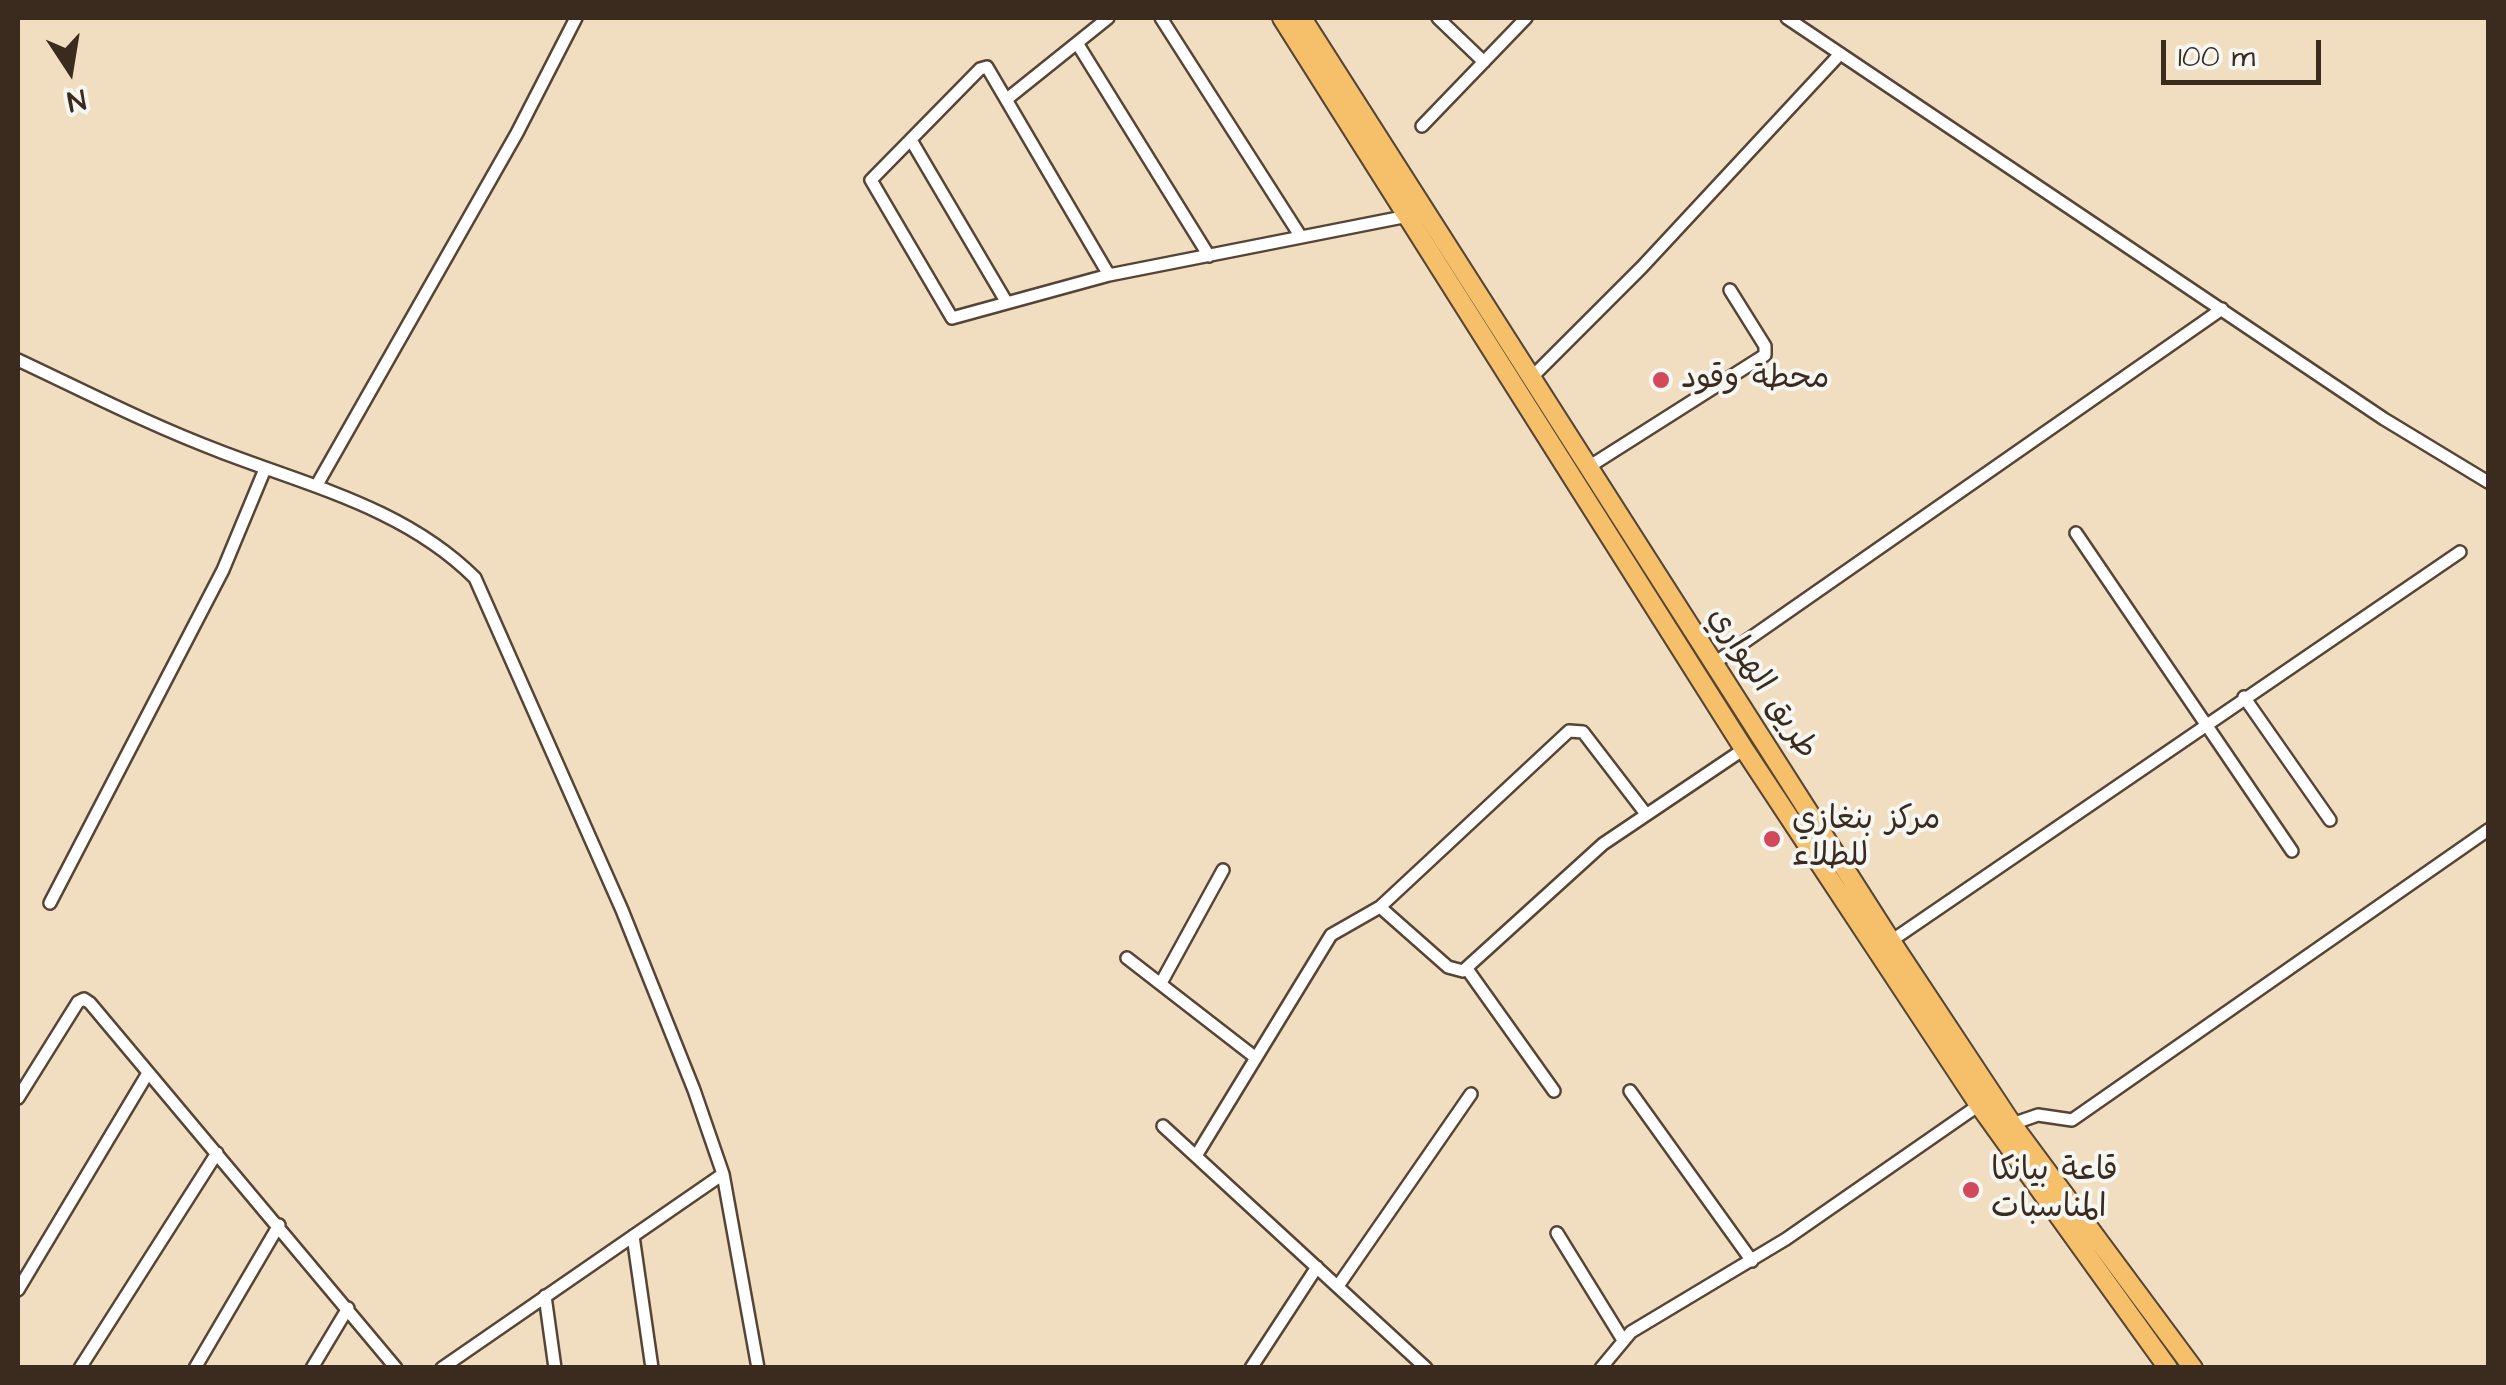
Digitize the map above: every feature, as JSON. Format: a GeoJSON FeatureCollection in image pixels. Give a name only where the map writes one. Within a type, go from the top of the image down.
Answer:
{"type":"FeatureCollection","features":[{"type":"Feature","properties":{"kind":"highway","name":"طريق الهواري"},"geometry":{"type":"LineString","coordinates":[[1282,18],[1744,749],[1979,1105],[2040,1174],[2193,1368]]}},
{"type":"Feature","properties":{"kind":"highway","name":"طريق الهواري"},"geometry":{"type":"LineString","coordinates":[[1302,18],[1587,468],[2168,1368]]}},
{"type":"Feature","properties":{"kind":"street"},"geometry":{"type":"LineString","coordinates":[[318,484],[524,121],[576,18]]}},
{"type":"Feature","properties":{"kind":"street"},"geometry":{"type":"LineString","coordinates":[[1007,99],[1108,18]]}},
{"type":"Feature","properties":{"kind":"street"},"geometry":{"type":"LineString","coordinates":[[1160,18],[1301,237]]}},
{"type":"Feature","properties":{"kind":"street"},"geometry":{"type":"LineString","coordinates":[[1438,18],[1484,62]]}},
{"type":"Feature","properties":{"kind":"street"},"geometry":{"type":"LineString","coordinates":[[1422,126],[1526,18]]}},
{"type":"Feature","properties":{"kind":"street"},"geometry":{"type":"LineString","coordinates":[[1786,18],[2384,419],[2488,482]]}},
{"type":"Feature","properties":{"kind":"street"},"geometry":{"type":"LineString","coordinates":[[1077,43],[1208,256]]}},
{"type":"Feature","properties":{"kind":"street"},"geometry":{"type":"LineString","coordinates":[[1530,379],[1642,268],[1840,54]]}},
{"type":"Feature","properties":{"kind":"street"},"geometry":{"type":"LineString","coordinates":[[1109,275],[1007,99],[984,67],[871,183],[944,312],[957,318],[1109,275],[1408,216]]}},
{"type":"Feature","properties":{"kind":"street"},"geometry":{"type":"LineString","coordinates":[[911,140],[1007,303]]}},
{"type":"Feature","properties":{"kind":"street"},"geometry":{"type":"LineString","coordinates":[[1587,468],[1765,356],[1765,346],[1730,290]]}},
{"type":"Feature","properties":{"kind":"street"},"geometry":{"type":"LineString","coordinates":[[1713,664],[2222,310]]}},
{"type":"Feature","properties":{"kind":"street"},"geometry":{"type":"LineString","coordinates":[[18,360],[185,438],[265,469],[318,484],[437,545],[476,578],[622,910],[723,1174],[758,1368]]}},
{"type":"Feature","properties":{"kind":"street"},"geometry":{"type":"LineString","coordinates":[[50,903],[223,570],[265,469]]}},
{"type":"Feature","properties":{"kind":"street"},"geometry":{"type":"LineString","coordinates":[[2076,534],[2292,850]]}},
{"type":"Feature","properties":{"kind":"street"},"geometry":{"type":"LineString","coordinates":[[1891,941],[2460,552]]}},
{"type":"Feature","properties":{"kind":"street"},"geometry":{"type":"LineString","coordinates":[[2244,697],[2330,820]]}},
{"type":"Feature","properties":{"kind":"street"},"geometry":{"type":"LineString","coordinates":[[1196,1156],[1332,935],[1380,907],[1569,730],[1583,732],[1646,814]]}},
{"type":"Feature","properties":{"kind":"street"},"geometry":{"type":"LineString","coordinates":[[1380,907],[1448,966],[1457,972],[1468,969],[1603,844],[1744,749]]}},
{"type":"Feature","properties":{"kind":"street"},"geometry":{"type":"LineString","coordinates":[[2012,1124],[2038,1115],[2072,1120],[2488,830]]}},
{"type":"Feature","properties":{"kind":"street"},"geometry":{"type":"LineString","coordinates":[[1161,983],[1223,870]]}},
{"type":"Feature","properties":{"kind":"street"},"geometry":{"type":"LineString","coordinates":[[1127,958],[1256,1058]]}},
{"type":"Feature","properties":{"kind":"street"},"geometry":{"type":"LineString","coordinates":[[1468,969],[1554,1091]]}},
{"type":"Feature","properties":{"kind":"street"},"geometry":{"type":"LineString","coordinates":[[18,1098],[84,999],[396,1368]]}},
{"type":"Feature","properties":{"kind":"street"},"geometry":{"type":"LineString","coordinates":[[18,1290],[148,1073]]}},
{"type":"Feature","properties":{"kind":"street"},"geometry":{"type":"LineString","coordinates":[[1630,1091],[1752,1261]]}},
{"type":"Feature","properties":{"kind":"street"},"geometry":{"type":"LineString","coordinates":[[1338,1286],[1471,1094]]}},
{"type":"Feature","properties":{"kind":"street"},"geometry":{"type":"LineString","coordinates":[[1601,1368],[1623,1340],[1752,1261],[1979,1105]]}},
{"type":"Feature","properties":{"kind":"street"},"geometry":{"type":"LineString","coordinates":[[1163,1126],[1426,1368]]}},
{"type":"Feature","properties":{"kind":"street"},"geometry":{"type":"LineString","coordinates":[[80,1368],[216,1153]]}},
{"type":"Feature","properties":{"kind":"street"},"geometry":{"type":"LineString","coordinates":[[442,1368],[723,1174]]}},
{"type":"Feature","properties":{"kind":"street"},"geometry":{"type":"LineString","coordinates":[[195,1368],[279,1225]]}},
{"type":"Feature","properties":{"kind":"street"},"geometry":{"type":"LineString","coordinates":[[1557,1233],[1623,1340]]}},
{"type":"Feature","properties":{"kind":"street"},"geometry":{"type":"LineString","coordinates":[[633,1236],[652,1368]]}},
{"type":"Feature","properties":{"kind":"street"},"geometry":{"type":"LineString","coordinates":[[1251,1368],[1317,1267]]}},
{"type":"Feature","properties":{"kind":"street"},"geometry":{"type":"LineString","coordinates":[[545,1296],[555,1368]]}},
{"type":"Feature","properties":{"kind":"street"},"geometry":{"type":"LineString","coordinates":[[312,1368],[348,1308]]}},
{"type":"Feature","properties":{"kind":"place","name":"محطة وقود"},"geometry":{"type":"Point","coordinates":[1661,380]}},
{"type":"Feature","properties":{"kind":"place","name":"مركز بنغازي للطلاء"},"geometry":{"type":"Point","coordinates":[1772,839]}},
{"type":"Feature","properties":{"kind":"place","name":"قاعة بيانكا المناسبات"},"geometry":{"type":"Point","coordinates":[1971,1190]}}]}
